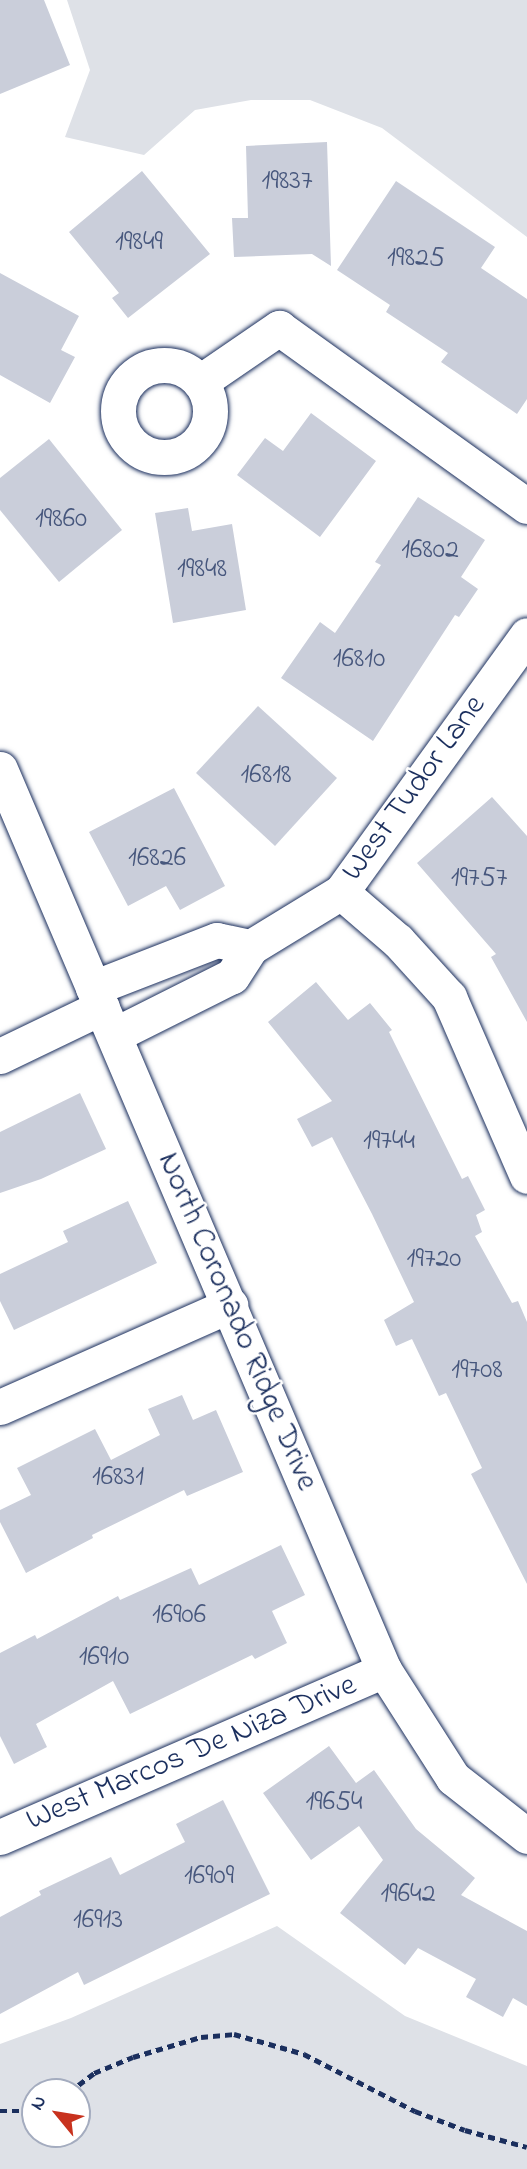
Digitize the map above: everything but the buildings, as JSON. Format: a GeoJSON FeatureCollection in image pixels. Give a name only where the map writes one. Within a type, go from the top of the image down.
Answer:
{"type":"FeatureCollection","features":[{"type":"Feature","properties":{"kind":"street"},"geometry":{"type":"LineString","coordinates":[[200,382],[279,328],[527,506]]}},
{"type":"Feature","properties":{"kind":"street","name":"West Tudor Lane"},"geometry":{"type":"LineString","coordinates":[[103,1010],[232,976],[251,947],[341,891],[527,635]]}},
{"type":"Feature","properties":{"kind":"street","name":"North Coronado Ridge Drive"},"geometry":{"type":"LineString","coordinates":[[0,769],[384,1670],[453,1778],[527,1836]]}},
{"type":"Feature","properties":{"kind":"street"},"geometry":{"type":"LineString","coordinates":[[341,891],[398,941],[449,997],[527,1176]]}},
{"type":"Feature","properties":{"kind":"street"},"geometry":{"type":"LineString","coordinates":[[0,1056],[103,1010],[218,940],[251,947]]}},
{"type":"Feature","properties":{"kind":"street"},"geometry":{"type":"LineString","coordinates":[[0,1407],[230,1305]]}},
{"type":"Feature","properties":{"kind":"street","name":"West Marcos De Niza Drive"},"geometry":{"type":"LineString","coordinates":[[0,1837],[384,1670]]}},
{"type":"Feature","properties":{"kind":"path"},"geometry":{"type":"LineString","coordinates":[[87,2078],[133,2057],[201,2037],[234,2034],[304,2054],[415,2111],[464,2130],[527,2147]]}},
{"type":"Feature","properties":{"kind":"path"},"geometry":{"type":"LineString","coordinates":[[0,2111],[21,2111]]}},
{"type":"Feature","properties":{"kind":"shaded area"},"geometry":{"type":"Polygon","coordinates":[[[67,0],[527,0],[527,237],[382,128],[310,100],[251,100],[195,110],[144,155],[65,137],[90,70],[67,0]]]}},
{"type":"Feature","properties":{"kind":"shaded area"},"geometry":{"type":"Polygon","coordinates":[[[277,1926],[405,2016],[527,2066],[527,2169],[0,2169],[0,2044],[71,2018],[277,1926]]]}}]}
